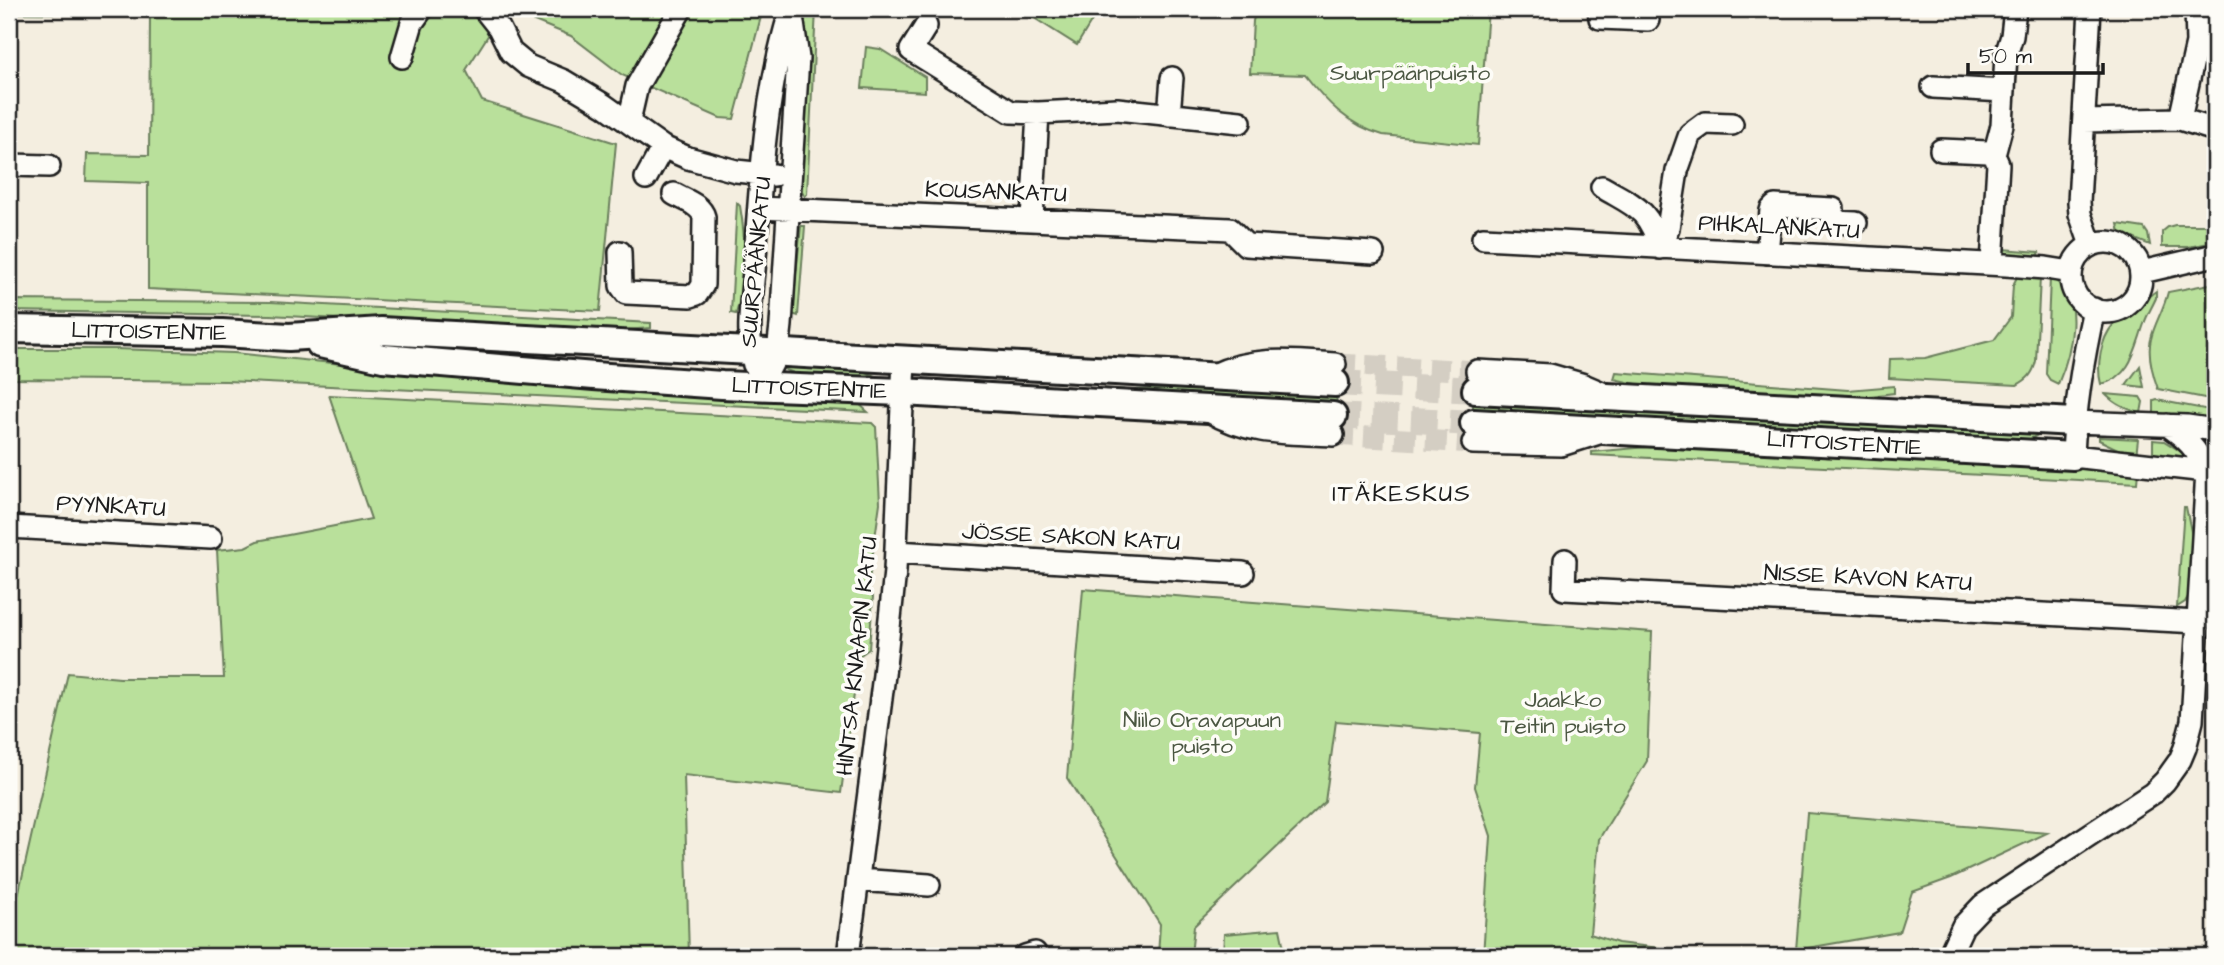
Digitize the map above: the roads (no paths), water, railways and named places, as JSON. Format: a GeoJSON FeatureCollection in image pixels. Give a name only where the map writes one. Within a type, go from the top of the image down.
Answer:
{"type":"FeatureCollection","features":[{"type":"Feature","properties":{"kind":"main road","name":"LITTOISTENTIE"},"geometry":{"type":"LineString","coordinates":[[9,328],[289,337],[381,331],[1212,376],[1335,373]]}},
{"type":"Feature","properties":{"kind":"main road","name":"LITTOISTENTIE"},"geometry":{"type":"LineString","coordinates":[[289,337],[383,358],[594,376],[1208,410],[1333,426]]}},
{"type":"Feature","properties":{"kind":"main road","name":"LITTOISTENTIE"},"geometry":{"type":"LineString","coordinates":[[1477,381],[1610,397],[2074,422]]}},
{"type":"Feature","properties":{"kind":"main road","name":"LITTOISTENTIE"},"geometry":{"type":"LineString","coordinates":[[1474,433],[1608,430],[2073,456]]}},
{"type":"Feature","properties":{"kind":"street"},"geometry":{"type":"LineString","coordinates":[[402,57],[412,23],[422,9]]}},
{"type":"Feature","properties":{"kind":"street"},"geometry":{"type":"LineString","coordinates":[[484,9],[499,28],[511,51],[528,66],[564,81],[629,121],[663,147],[688,158],[736,171],[790,176]]}},
{"type":"Feature","properties":{"kind":"street"},"geometry":{"type":"LineString","coordinates":[[629,121],[637,86],[681,9]]}},
{"type":"Feature","properties":{"kind":"street","name":"SUURPÄÄNKATU"},"geometry":{"type":"LineString","coordinates":[[760,387],[750,351],[761,173],[779,48],[791,9]]}},
{"type":"Feature","properties":{"kind":"street","name":"SUURPÄÄNKATU"},"geometry":{"type":"LineString","coordinates":[[760,387],[778,352],[797,58],[791,9]]}},
{"type":"Feature","properties":{"kind":"street"},"geometry":{"type":"LineString","coordinates":[[1599,9],[1600,18],[1648,20]]}},
{"type":"Feature","properties":{"kind":"street"},"geometry":{"type":"LineString","coordinates":[[1992,264],[1998,164],[1994,155],[2002,125],[2006,55],[2012,36],[2015,9]]}},
{"type":"Feature","properties":{"kind":"street"},"geometry":{"type":"LineString","coordinates":[[2090,9],[2079,202],[2080,214],[2091,245]]}},
{"type":"Feature","properties":{"kind":"street"},"geometry":{"type":"LineString","coordinates":[[2180,119],[2206,42],[2196,9]]}},
{"type":"Feature","properties":{"kind":"street"},"geometry":{"type":"LineString","coordinates":[[926,26],[911,50],[1011,112],[1117,110],[1240,122]]}},
{"type":"Feature","properties":{"kind":"street"},"geometry":{"type":"LineString","coordinates":[[1169,115],[1172,78]]}},
{"type":"Feature","properties":{"kind":"street"},"geometry":{"type":"LineString","coordinates":[[1933,87],[2004,91]]}},
{"type":"Feature","properties":{"kind":"street"},"geometry":{"type":"LineString","coordinates":[[1032,219],[1038,113]]}},
{"type":"Feature","properties":{"kind":"street"},"geometry":{"type":"LineString","coordinates":[[2084,121],[2180,119],[2215,130]]}},
{"type":"Feature","properties":{"kind":"street"},"geometry":{"type":"LineString","coordinates":[[1660,248],[1668,228],[1677,171],[1690,134],[1704,123],[1732,124]]}},
{"type":"Feature","properties":{"kind":"street"},"geometry":{"type":"LineString","coordinates":[[646,178],[663,147]]}},
{"type":"Feature","properties":{"kind":"street"},"geometry":{"type":"LineString","coordinates":[[1941,150],[1988,152],[1994,155]]}},
{"type":"Feature","properties":{"kind":"street"},"geometry":{"type":"LineString","coordinates":[[9,165],[49,166]]}},
{"type":"Feature","properties":{"kind":"street"},"geometry":{"type":"LineString","coordinates":[[1602,187],[1643,211],[1654,227],[1660,248]]}},
{"type":"Feature","properties":{"kind":"street"},"geometry":{"type":"LineString","coordinates":[[620,252],[621,286],[626,293],[697,294],[703,285],[703,212],[674,194]]}},
{"type":"Feature","properties":{"kind":"street"},"geometry":{"type":"LineString","coordinates":[[1767,253],[1771,210],[1783,195],[1833,209],[1833,222],[1856,223]]}},
{"type":"Feature","properties":{"kind":"street","name":"KOUSANKATU"},"geometry":{"type":"LineString","coordinates":[[759,208],[1230,229],[1246,246],[1373,253]]}},
{"type":"Feature","properties":{"kind":"street","name":"PIHKALANKATU"},"geometry":{"type":"LineString","coordinates":[[1483,238],[1992,264],[2071,272]]}},
{"type":"Feature","properties":{"kind":"street"},"geometry":{"type":"LineString","coordinates":[[2101,242],[2113,242],[2132,252],[2141,272],[2138,292],[2124,307],[2104,312],[2084,304],[2076,295],[2072,284],[2071,272],[2078,256],[2091,245],[2101,242]]}},
{"type":"Feature","properties":{"kind":"street"},"geometry":{"type":"LineString","coordinates":[[2141,272],[2215,255]]}},
{"type":"Feature","properties":{"kind":"street"},"geometry":{"type":"LineString","coordinates":[[2073,456],[2074,422],[2094,309]]}},
{"type":"Feature","properties":{"kind":"street","name":"HINTSA KNAAPIN KATU"},"geometry":{"type":"LineString","coordinates":[[848,956],[884,679],[896,552],[904,359]]}},
{"type":"Feature","properties":{"kind":"street","name":"LITTOISTENTIE"},"geometry":{"type":"LineString","coordinates":[[2074,422],[2167,425],[2215,430]]}},
{"type":"Feature","properties":{"kind":"street"},"geometry":{"type":"LineString","coordinates":[[1949,956],[1963,926],[1983,905],[2142,802],[2165,781],[2180,760],[2192,721],[2198,622],[2207,592],[2213,469],[2184,437],[2167,425]]}},
{"type":"Feature","properties":{"kind":"street","name":"LITTOISTENTIE"},"geometry":{"type":"LineString","coordinates":[[2073,456],[2213,469]]}},
{"type":"Feature","properties":{"kind":"street","name":"PYYNKATU"},"geometry":{"type":"LineString","coordinates":[[9,527],[211,538]]}},
{"type":"Feature","properties":{"kind":"street","name":"JÖSSE SAKON KATU"},"geometry":{"type":"LineString","coordinates":[[896,552],[1243,573]]}},
{"type":"Feature","properties":{"kind":"street","name":"NISSE KAVON KATU"},"geometry":{"type":"LineString","coordinates":[[1565,560],[1564,589],[2198,622]]}},
{"type":"Feature","properties":{"kind":"street"},"geometry":{"type":"LineString","coordinates":[[858,880],[929,885]]}},
{"type":"Feature","properties":{"kind":"tunnel"},"geometry":{"type":"LineString","coordinates":[[1335,364],[1477,371]]}},
{"type":"Feature","properties":{"kind":"tunnel"},"geometry":{"type":"LineString","coordinates":[[1335,383],[1476,390]]}},
{"type":"Feature","properties":{"kind":"tunnel"},"geometry":{"type":"LineString","coordinates":[[1333,416],[1474,423]]}},
{"type":"Feature","properties":{"kind":"tunnel"},"geometry":{"type":"LineString","coordinates":[[1333,435],[1473,443]]}},
{"type":"Feature","properties":{"kind":"district","name":"ITÄKESKUS"},"geometry":{"type":"Point","coordinates":[1402,494]}},
{"type":"Feature","properties":{"kind":"park label","name":"Suurpäänpuisto"},"geometry":{"type":"Point","coordinates":[1410,73]}},
{"type":"Feature","properties":{"kind":"park label","name":"Jaakko Teitin puisto"},"geometry":{"type":"Point","coordinates":[1563,713]}},
{"type":"Feature","properties":{"kind":"park label","name":"Niilo Oravapuun puisto"},"geometry":{"type":"Point","coordinates":[1202,733]}}]}
